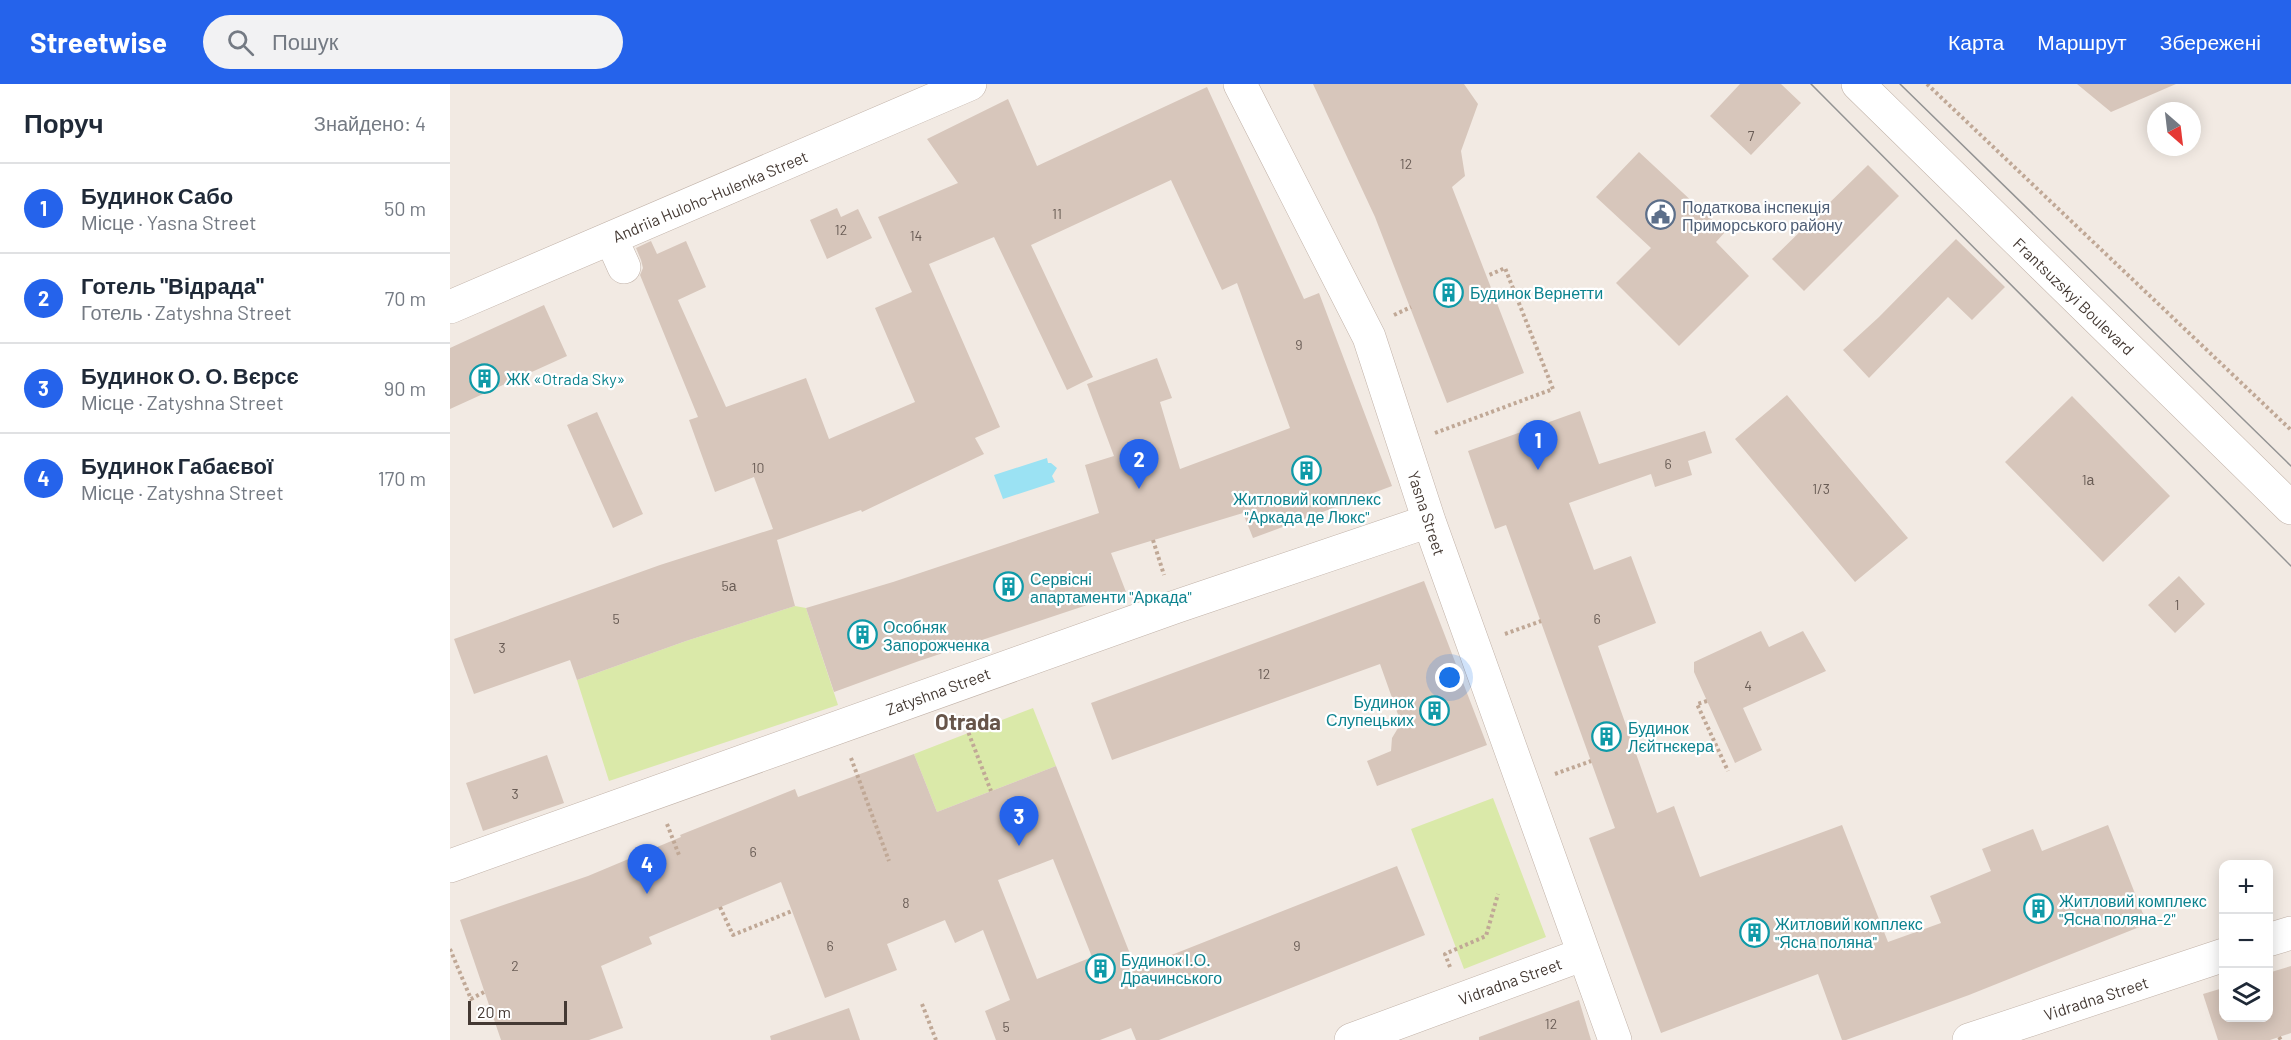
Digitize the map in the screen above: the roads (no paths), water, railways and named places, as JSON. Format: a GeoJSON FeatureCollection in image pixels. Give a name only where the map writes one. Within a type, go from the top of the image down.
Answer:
{"type":"FeatureCollection","features":[{"type":"Feature","properties":{"kind":"street","name":"Andriia Huloho-Hulenka Street"},"geometry":{"type":"LineString","coordinates":[[450,308],[970,84]]}},
{"type":"Feature","properties":{"kind":"street","name":"Yasna Street"},"geometry":{"type":"LineString","coordinates":[[1240,84],[1369,336],[1429,521],[1584,954]]}},
{"type":"Feature","properties":{"kind":"street","name":"Frantsuzskyi Boulevard"},"geometry":{"type":"LineString","coordinates":[[1858,84],[2291,508]]}},
{"type":"Feature","properties":{"kind":"street"},"geometry":{"type":"LineString","coordinates":[[611,238],[624,267]]}},
{"type":"Feature","properties":{"kind":"street","name":"Zatyshna Street"},"geometry":{"type":"LineString","coordinates":[[450,866],[1142,619],[1429,521]]}},
{"type":"Feature","properties":{"kind":"street"},"geometry":{"type":"LineString","coordinates":[[2273,938],[2291,933]]}},
{"type":"Feature","properties":{"kind":"street","name":"Vidradna Street"},"geometry":{"type":"LineString","coordinates":[[1351,1040],[1584,954],[1615,1040]]}},
{"type":"Feature","properties":{"kind":"street","name":"Vidradna Street"},"geometry":{"type":"LineString","coordinates":[[1969,1040],[2219,956]]}},
{"type":"Feature","properties":{"kind":"water"},"geometry":{"type":"Polygon","coordinates":[[[1047,458],[1048,463],[1057,468],[1052,476],[1055,482],[1003,499],[994,475],[1047,458]]]}},
{"type":"Feature","properties":{"kind":"tram line"},"geometry":{"type":"LineString","coordinates":[[1811,84],[2291,566]]}},
{"type":"Feature","properties":{"kind":"tram line"},"geometry":{"type":"LineString","coordinates":[[1900,84],[2291,466]]}},
{"type":"Feature","properties":{"kind":"place","name":"Податкова інспекція Приморського району"},"geometry":{"type":"Point","coordinates":[1661,215]}},
{"type":"Feature","properties":{"kind":"place","name":"Будинок Вернетти"},"geometry":{"type":"Point","coordinates":[1449,292]}},
{"type":"Feature","properties":{"kind":"place","name":"ЖК «Otrada Sky»"},"geometry":{"type":"Point","coordinates":[485,378]}},
{"type":"Feature","properties":{"kind":"place","name":"Житловий комплекс \"Аркада де Люкс\""},"geometry":{"type":"Point","coordinates":[1307,470]}},
{"type":"Feature","properties":{"kind":"place","name":"Будинок Сабо"},"geometry":{"type":"Point","coordinates":[1538,470]}},
{"type":"Feature","properties":{"kind":"place","name":"Готель \"Відрада\""},"geometry":{"type":"Point","coordinates":[1139,489]}},
{"type":"Feature","properties":{"kind":"place","name":"Сервісні апартаменти \"Аркада\""},"geometry":{"type":"Point","coordinates":[1009,587]}},
{"type":"Feature","properties":{"kind":"place","name":"Особняк Запорожченка"},"geometry":{"type":"Point","coordinates":[862,635]}},
{"type":"Feature","properties":{"kind":"place","name":"Будинок Слупецьких"},"geometry":{"type":"Point","coordinates":[1435,710]}},
{"type":"Feature","properties":{"kind":"place","name":"Будинок Лєйтнєкера"},"geometry":{"type":"Point","coordinates":[1607,736]}},
{"type":"Feature","properties":{"kind":"place","name":"Будинок О. О. Вєрсє"},"geometry":{"type":"Point","coordinates":[1019,846]}},
{"type":"Feature","properties":{"kind":"place","name":"Будинок Габаєвої"},"geometry":{"type":"Point","coordinates":[647,894]}},
{"type":"Feature","properties":{"kind":"place","name":"Житловий комплекс \"Ясна поляна-2\""},"geometry":{"type":"Point","coordinates":[2038,909]}},
{"type":"Feature","properties":{"kind":"place","name":"Житловий комплекс \"Ясна поляна\""},"geometry":{"type":"Point","coordinates":[1754,932]}},
{"type":"Feature","properties":{"kind":"place","name":"Будинок І.О. Драчинського"},"geometry":{"type":"Point","coordinates":[1100,968]}},
{"type":"Feature","properties":{"kind":"district","name":"Otrada"},"geometry":{"type":"Point","coordinates":[968,721]}}]}
